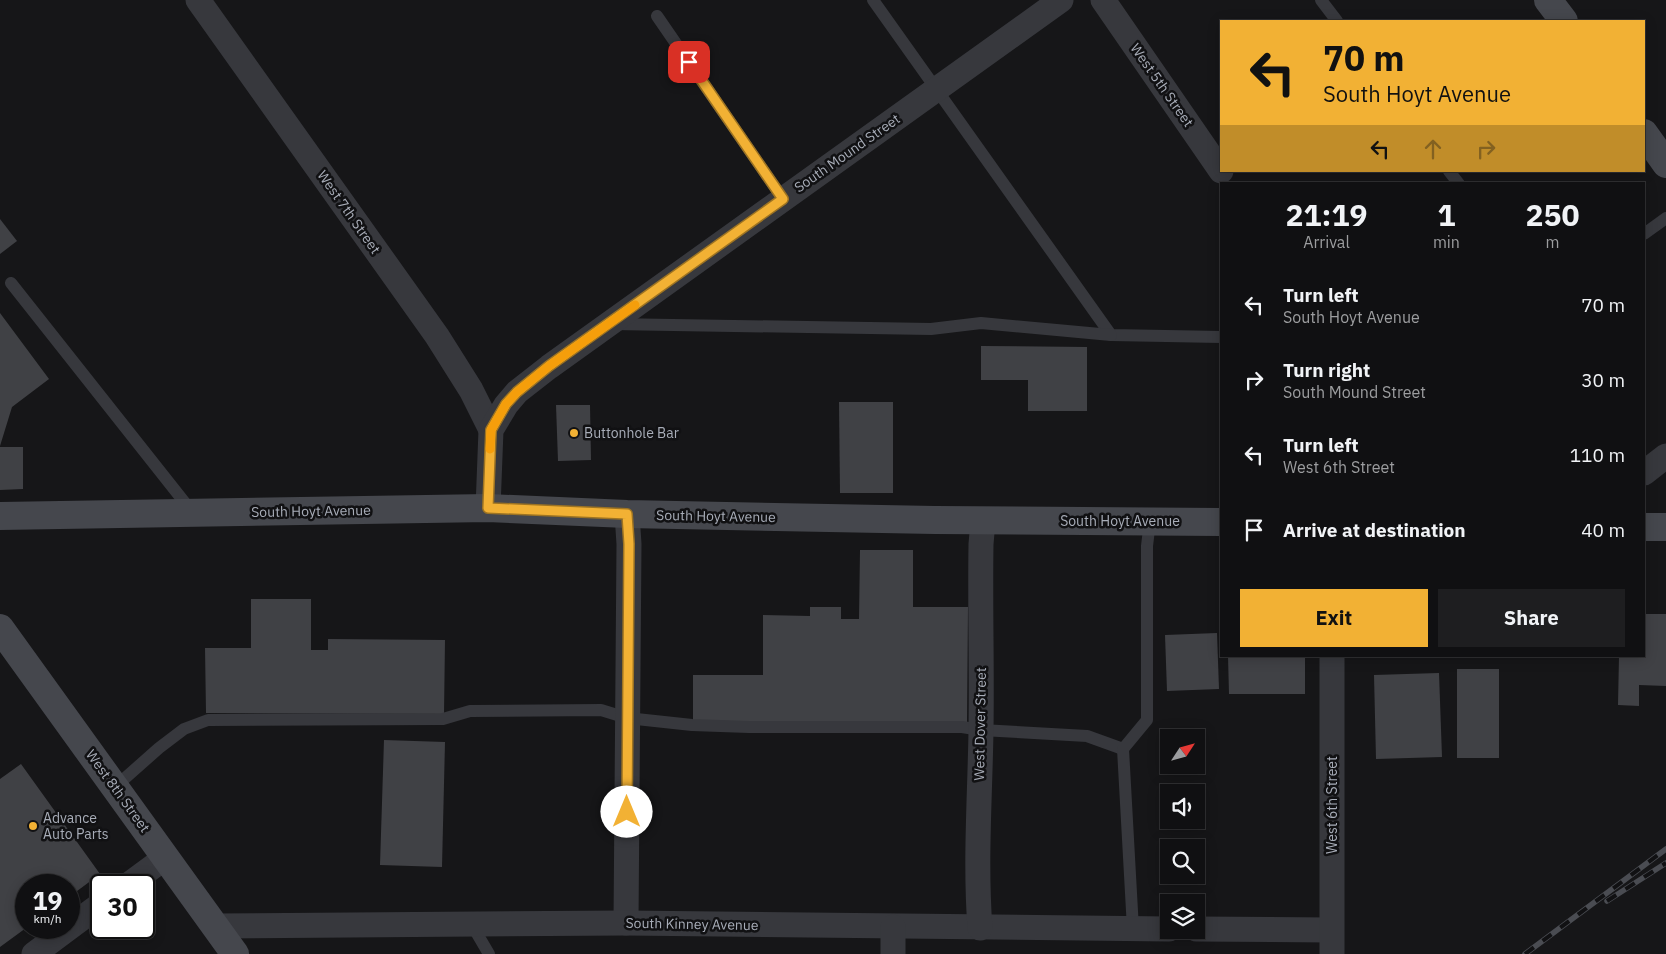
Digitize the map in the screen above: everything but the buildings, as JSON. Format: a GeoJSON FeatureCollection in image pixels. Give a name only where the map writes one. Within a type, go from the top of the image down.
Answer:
{"type":"FeatureCollection","features":[{"type":"Feature","properties":{"kind":"main road"},"geometry":{"type":"LineString","coordinates":[[1548,0],[1563,20]]}},
{"type":"Feature","properties":{"kind":"main road"},"geometry":{"type":"LineString","coordinates":[[1645,134],[1666,164]]}},
{"type":"Feature","properties":{"kind":"main road","name":"South Hoyt Avenue"},"geometry":{"type":"LineString","coordinates":[[0,516],[488,508],[627,514],[984,521],[1220,522]]}},
{"type":"Feature","properties":{"kind":"main road"},"geometry":{"type":"LineString","coordinates":[[1645,527],[1666,526]]}},
{"type":"Feature","properties":{"kind":"main road","name":"West 8th Street"},"geometry":{"type":"LineString","coordinates":[[0,628],[235,954]]}},
{"type":"Feature","properties":{"kind":"street","name":"West 7th Street"},"geometry":{"type":"LineString","coordinates":[[198,0],[437,336],[471,390],[491,430]]}},
{"type":"Feature","properties":{"kind":"street","name":"South Mound Street"},"geometry":{"type":"LineString","coordinates":[[488,508],[491,430],[506,404],[517,392],[549,366],[1060,0]]}},
{"type":"Feature","properties":{"kind":"street","name":"West 5th Street"},"geometry":{"type":"LineString","coordinates":[[1103,0],[1220,170]]}},
{"type":"Feature","properties":{"kind":"street"},"geometry":{"type":"LineString","coordinates":[[1645,472],[1666,456]]}},
{"type":"Feature","properties":{"kind":"street"},"geometry":{"type":"LineString","coordinates":[[626,924],[629,544],[627,514]]}},
{"type":"Feature","properties":{"kind":"street","name":"West Dover Street"},"geometry":{"type":"LineString","coordinates":[[980,928],[978,829],[981,730],[981,552],[984,521]]}},
{"type":"Feature","properties":{"kind":"street","name":"West 6th Street"},"geometry":{"type":"LineString","coordinates":[[1331,942],[1332,657]]}},
{"type":"Feature","properties":{"kind":"street"},"geometry":{"type":"LineString","coordinates":[[143,874],[166,857]]}},
{"type":"Feature","properties":{"kind":"street"},"geometry":{"type":"LineString","coordinates":[[34,954],[90,912]]}},
{"type":"Feature","properties":{"kind":"street","name":"South Kinney Avenue"},"geometry":{"type":"LineString","coordinates":[[215,926],[626,924],[1160,929]]}},
{"type":"Feature","properties":{"kind":"street"},"geometry":{"type":"LineString","coordinates":[[893,927],[893,954]]}},
{"type":"Feature","properties":{"kind":"street"},"geometry":{"type":"LineString","coordinates":[[1205,930],[1331,942]]}},
{"type":"Feature","properties":{"kind":"lane"},"geometry":{"type":"LineString","coordinates":[[873,0],[1111,335]]}},
{"type":"Feature","properties":{"kind":"lane"},"geometry":{"type":"LineString","coordinates":[[1321,0],[1336,20]]}},
{"type":"Feature","properties":{"kind":"lane"},"geometry":{"type":"LineString","coordinates":[[657,16],[783,199]]}},
{"type":"Feature","properties":{"kind":"lane"},"geometry":{"type":"LineString","coordinates":[[1645,233],[1666,218]]}},
{"type":"Feature","properties":{"kind":"lane"},"geometry":{"type":"LineString","coordinates":[[11,283],[193,513]]}},
{"type":"Feature","properties":{"kind":"lane"},"geometry":{"type":"LineString","coordinates":[[608,324],[931,330],[981,323],[1111,335],[1220,337]]}},
{"type":"Feature","properties":{"kind":"lane"},"geometry":{"type":"LineString","coordinates":[[1133,929],[1124,749],[1147,720],[1147,546],[1150,521]]}},
{"type":"Feature","properties":{"kind":"lane"},"geometry":{"type":"LineString","coordinates":[[114,787],[184,729],[208,720],[443,718],[470,711],[601,710],[627,718],[692,725],[749,727],[962,727],[981,730],[1087,736],[1124,749]]}},
{"type":"Feature","properties":{"kind":"lane"},"geometry":{"type":"LineString","coordinates":[[472,925],[489,954]]}},
{"type":"Feature","properties":{"kind":"railway"},"geometry":{"type":"LineString","coordinates":[[1525,954],[1666,849]]}},
{"type":"Feature","properties":{"kind":"railway"},"geometry":{"type":"LineString","coordinates":[[1607,901],[1666,863]]}},
{"type":"Feature","properties":{"kind":"slow traffic"},"geometry":{"type":"LineString","coordinates":[[490,449],[491,430],[506,404],[517,392],[549,366],[635,305]]}},
{"type":"Feature","properties":{"kind":"place","name":"Buttonhole Bar"},"geometry":{"type":"Point","coordinates":[574,433]}},
{"type":"Feature","properties":{"kind":"place","name":"Advance Auto Parts"},"geometry":{"type":"Point","coordinates":[33,826]}},
{"type":"Feature","properties":{"kind":"route"},"geometry":{"type":"LineString","coordinates":[[627,812],[629,544],[627,514],[488,508],[491,430],[506,404],[517,392],[549,366],[783,199],[689,62]]}}]}
